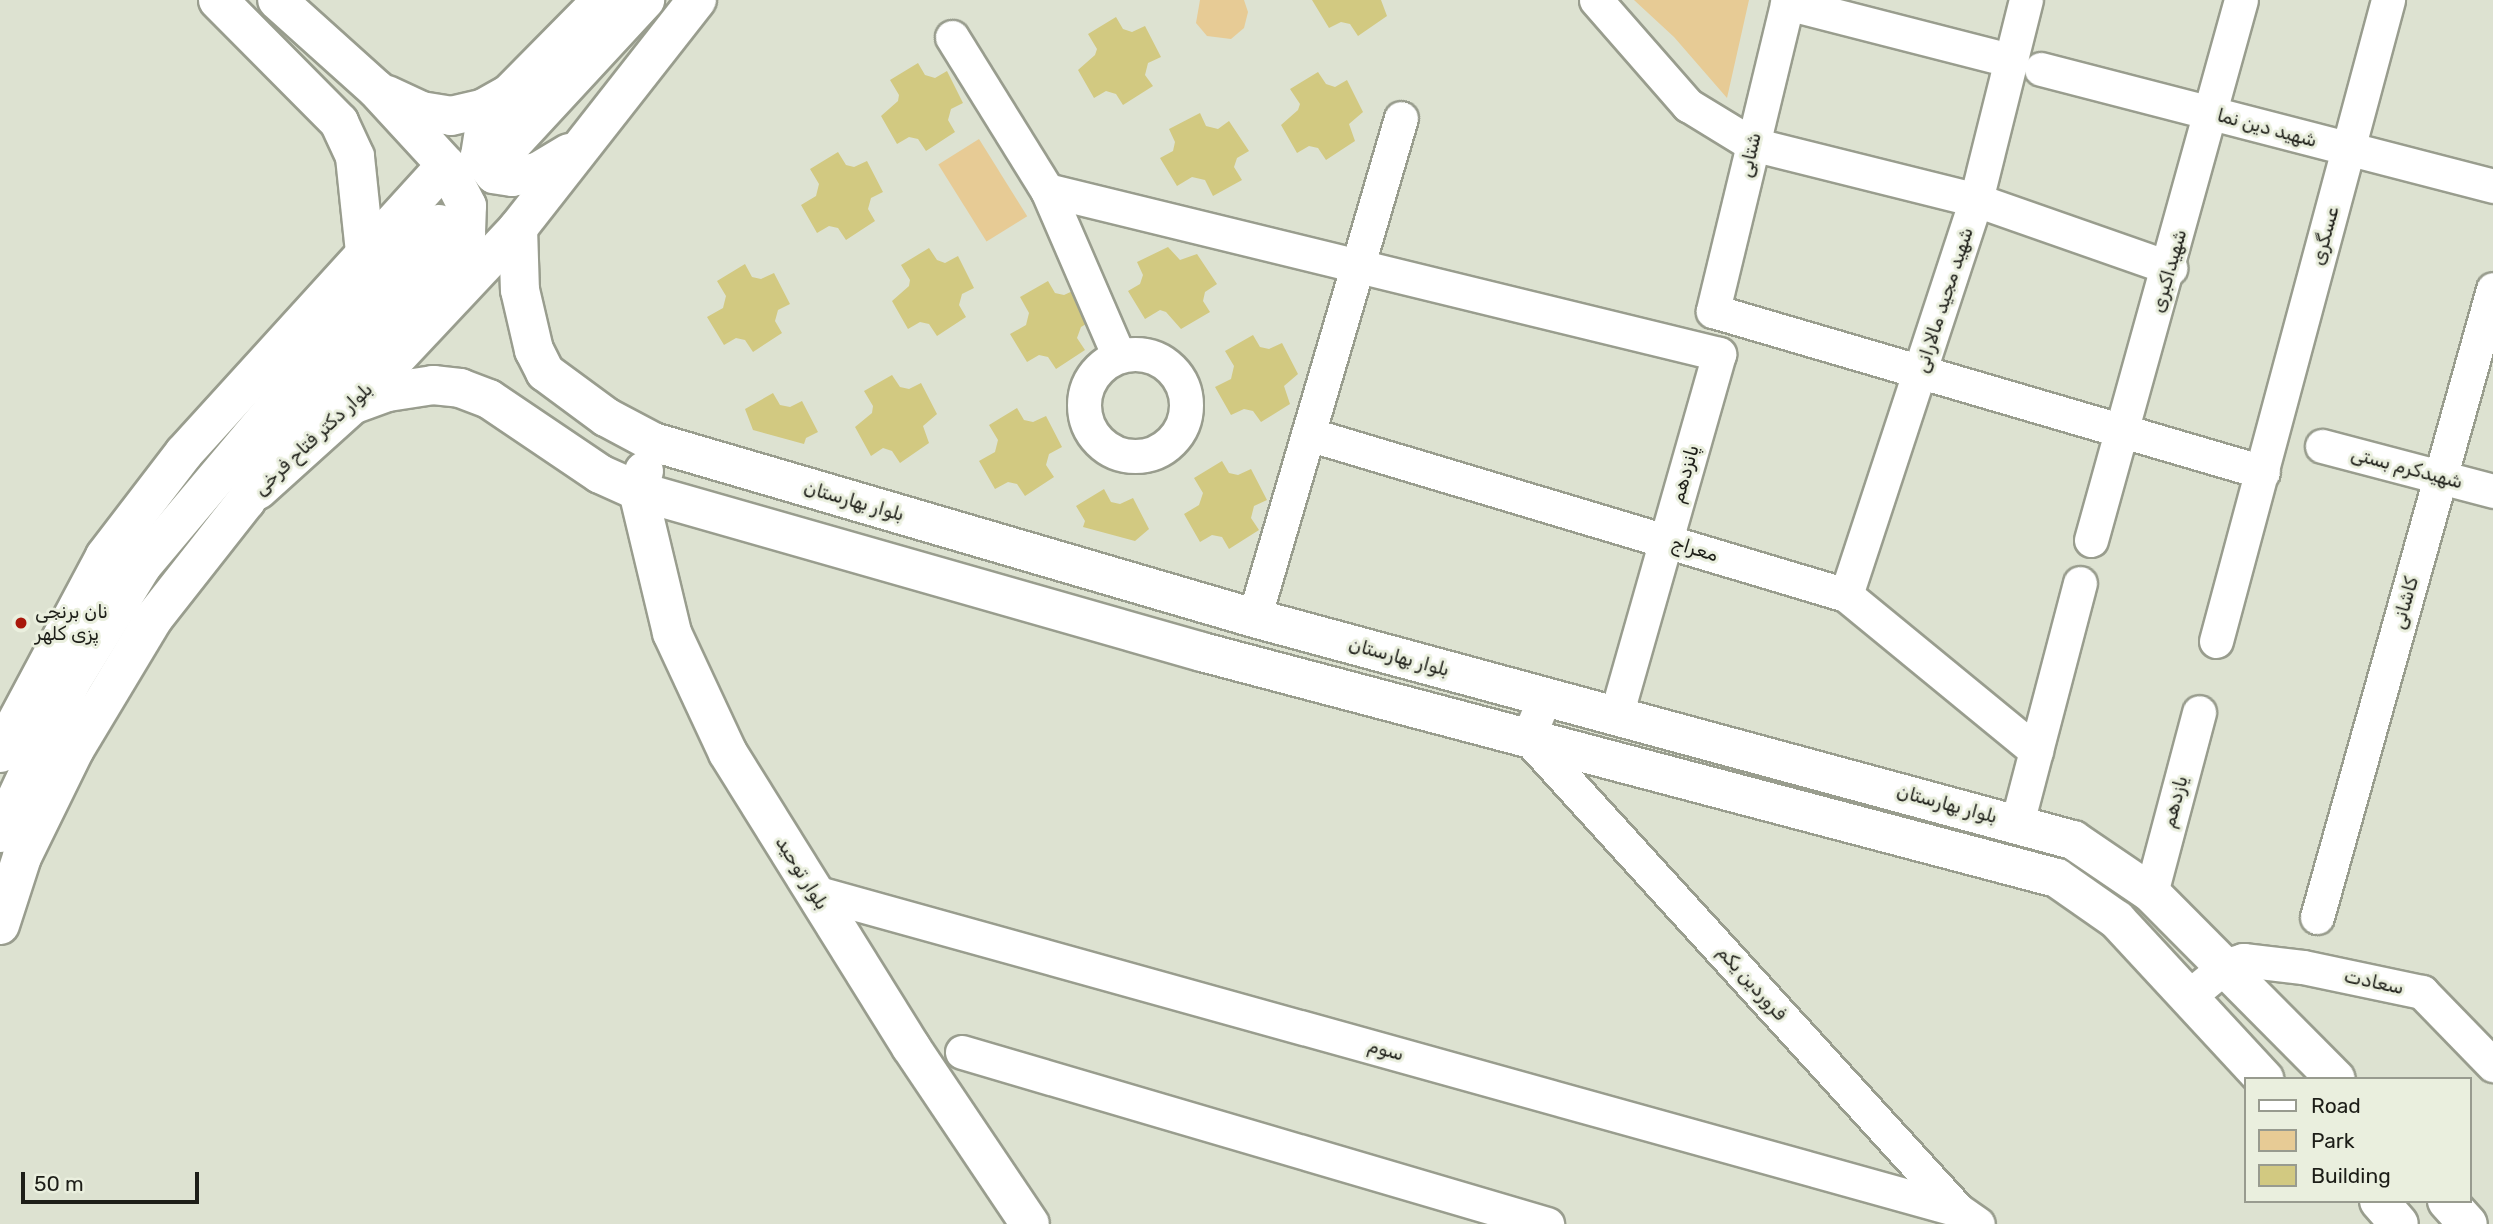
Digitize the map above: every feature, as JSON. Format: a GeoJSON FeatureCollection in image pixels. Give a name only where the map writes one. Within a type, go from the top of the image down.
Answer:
{"type":"FeatureCollection","features":[{"type":"Feature","properties":{"kind":"main road"},"geometry":{"type":"LineString","coordinates":[[218,0],[339,122],[355,157],[365,253]]}},
{"type":"Feature","properties":{"kind":"main road"},"geometry":{"type":"LineString","coordinates":[[246,501],[285,438],[460,245],[466,233],[467,206],[446,164],[376,89],[277,0]]}},
{"type":"Feature","properties":{"kind":"main road"},"geometry":{"type":"LineString","coordinates":[[576,149],[537,172],[512,177],[494,174],[480,156],[484,132],[509,94],[602,0]]}},
{"type":"Feature","properties":{"kind":"main road"},"geometry":{"type":"LineString","coordinates":[[508,148],[645,0]]}},
{"type":"Feature","properties":{"kind":"main road","name":"بلوار دکتر فتاح فرخی"},"geometry":{"type":"LineString","coordinates":[[0,925],[22,857],[75,749],[153,619],[246,501],[352,405],[518,228],[576,149],[697,0]]}},
{"type":"Feature","properties":{"kind":"main road"},"geometry":{"type":"LineString","coordinates":[[376,89],[421,111],[451,116],[482,109],[509,94]]}},
{"type":"Feature","properties":{"kind":"main road"},"geometry":{"type":"LineString","coordinates":[[0,753],[10,715],[105,556],[184,453],[446,164]]}},
{"type":"Feature","properties":{"kind":"main road"},"geometry":{"type":"LineString","coordinates":[[0,833],[71,681],[142,566],[290,390],[439,224]]}},
{"type":"Feature","properties":{"kind":"main road","name":"بلوار بهارستان"},"geometry":{"type":"LineString","coordinates":[[518,228],[520,290],[534,350],[545,372],[606,417],[653,442],[1254,618],[2017,823],[2073,841],[2151,893],[2227,965],[2334,1077]]}},
{"type":"Feature","properties":{"kind":"main road"},"geometry":{"type":"LineString","coordinates":[[352,405],[388,392],[433,385],[460,388],[489,399],[600,474],[638,491],[1202,652],[2057,878],[2117,920],[2262,1077]]}},
{"type":"Feature","properties":{"kind":"main road"},"geometry":{"type":"LineString","coordinates":[[638,491],[653,442]]}},
{"type":"Feature","properties":{"kind":"main road","name":"بلوار توحید"},"geometry":{"type":"LineString","coordinates":[[638,491],[672,633],[728,752],[911,1047],[1030,1224]]}},
{"type":"Feature","properties":{"kind":"main road"},"geometry":{"type":"LineString","coordinates":[[2380,1203],[2399,1224]]}},
{"type":"Feature","properties":{"kind":"main road"},"geometry":{"type":"LineString","coordinates":[[2449,1203],[2468,1224]]}},
{"type":"Feature","properties":{"kind":"street"},"geometry":{"type":"LineString","coordinates":[[1596,0],[1688,105],[1752,144],[1976,200],[2170,268]]}},
{"type":"Feature","properties":{"kind":"street","name":"شهید مجید مالارانی"},"geometry":{"type":"LineString","coordinates":[[1846,595],[1976,200],[2026,0]]}},
{"type":"Feature","properties":{"kind":"street","name":"شهیداکبری"},"geometry":{"type":"LineString","coordinates":[[2091,540],[2213,114],[2241,0]]}},
{"type":"Feature","properties":{"kind":"street","name":"عسگری"},"geometry":{"type":"LineString","coordinates":[[2263,472],[2388,0]]}},
{"type":"Feature","properties":{"kind":"street"},"geometry":{"type":"LineString","coordinates":[[1787,1],[1993,57]]}},
{"type":"Feature","properties":{"kind":"street","name":"شتابی"},"geometry":{"type":"LineString","coordinates":[[1787,1],[1713,311],[1921,370]]}},
{"type":"Feature","properties":{"kind":"street"},"geometry":{"type":"LineString","coordinates":[[952,37],[1047,190],[1119,356]]}},
{"type":"Feature","properties":{"kind":"street","name":"شهید دین نما"},"geometry":{"type":"LineString","coordinates":[[2041,69],[2493,186]]}},
{"type":"Feature","properties":{"kind":"street"},"geometry":{"type":"LineString","coordinates":[[1254,618],[1401,118]]}},
{"type":"Feature","properties":{"kind":"street"},"geometry":{"type":"LineString","coordinates":[[1047,190],[1358,266]]}},
{"type":"Feature","properties":{"kind":"street","name":"پانزدهم"},"geometry":{"type":"LineString","coordinates":[[1358,266],[1719,354],[1616,715]]}},
{"type":"Feature","properties":{"kind":"street","name":"کاشانی"},"geometry":{"type":"LineString","coordinates":[[2317,917],[2493,289]]}},
{"type":"Feature","properties":{"kind":"street"},"geometry":{"type":"LineString","coordinates":[[1921,370],[2263,472],[2216,640]]}},
{"type":"Feature","properties":{"kind":"street","name":"معراج"},"geometry":{"type":"LineString","coordinates":[[1308,434],[1846,595],[2036,751]]}},
{"type":"Feature","properties":{"kind":"street","name":"شهیدکرم بستی"},"geometry":{"type":"LineString","coordinates":[[2322,446],[2493,491]]}},
{"type":"Feature","properties":{"kind":"street"},"geometry":{"type":"LineString","coordinates":[[2017,823],[2080,583]]}},
{"type":"Feature","properties":{"kind":"street"},"geometry":{"type":"LineString","coordinates":[[1528,738],[1545,696]]}},
{"type":"Feature","properties":{"kind":"street","name":"یازدهم"},"geometry":{"type":"LineString","coordinates":[[2151,893],[2199,712]]}},
{"type":"Feature","properties":{"kind":"street","name":"فروردین یکم"},"geometry":{"type":"LineString","coordinates":[[1528,738],[1968,1216]]}},
{"type":"Feature","properties":{"kind":"street","name":"سوم"},"geometry":{"type":"LineString","coordinates":[[814,892],[2003,1224]]}},
{"type":"Feature","properties":{"kind":"street","name":"سعادت"},"geometry":{"type":"LineString","coordinates":[[2227,965],[2243,960],[2263,961],[2422,992],[2491,1053]]}},
{"type":"Feature","properties":{"kind":"street"},"geometry":{"type":"LineString","coordinates":[[2188,997],[2227,965]]}},
{"type":"Feature","properties":{"kind":"street"},"geometry":{"type":"LineString","coordinates":[[962,1052],[1547,1224]]}},
{"type":"Feature","properties":{"kind":"green space"},"geometry":{"type":"Polygon","coordinates":[[[1200,0],[1244,0],[1248,12],[1244,28],[1231,39],[1207,36],[1196,23],[1200,0]]]}},
{"type":"Feature","properties":{"kind":"green space"},"geometry":{"type":"Polygon","coordinates":[[[1634,0],[1749,0],[1727,98],[1674,37],[1634,0]]]}},
{"type":"Feature","properties":{"kind":"green space"},"geometry":{"type":"Polygon","coordinates":[[[979,139],[1027,216],[987,242],[938,164],[979,139]]]}},
{"type":"Feature","properties":{"kind":"building"},"geometry":{"type":"Polygon","coordinates":[[[1312,0],[1381,0],[1387,16],[1358,36],[1350,24],[1341,22],[1329,28],[1312,0]]]}},
{"type":"Feature","properties":{"kind":"building"},"geometry":{"type":"Polygon","coordinates":[[[1116,17],[1123,29],[1132,32],[1145,26],[1161,57],[1148,63],[1145,75],[1153,86],[1123,105],[1116,94],[1106,91],[1094,98],[1078,70],[1095,55],[1097,49],[1088,34],[1116,17]]]}},
{"type":"Feature","properties":{"kind":"building"},"geometry":{"type":"Polygon","coordinates":[[[918,63],[925,75],[935,78],[947,71],[963,103],[951,109],[948,120],[955,132],[926,151],[918,139],[909,137],[897,144],[881,116],[898,101],[899,95],[890,80],[918,63]]]}},
{"type":"Feature","properties":{"kind":"building"},"geometry":{"type":"Polygon","coordinates":[[[1318,72],[1326,84],[1335,87],[1347,80],[1363,112],[1349,124],[1355,141],[1326,160],[1318,148],[1309,146],[1297,153],[1281,125],[1298,110],[1300,104],[1290,89],[1318,72]]]}},
{"type":"Feature","properties":{"kind":"building"},"geometry":{"type":"Polygon","coordinates":[[[1200,113],[1206,126],[1218,129],[1229,121],[1249,151],[1237,158],[1234,167],[1242,180],[1213,196],[1205,180],[1192,177],[1177,186],[1160,158],[1173,151],[1175,142],[1169,129],[1200,113]]]}},
{"type":"Feature","properties":{"kind":"building"},"geometry":{"type":"Polygon","coordinates":[[[838,152],[846,165],[854,167],[867,161],[883,192],[871,198],[868,209],[875,221],[846,240],[838,228],[829,226],[817,233],[801,205],[816,196],[819,184],[810,169],[838,152]]]}},
{"type":"Feature","properties":{"kind":"building"},"geometry":{"type":"Polygon","coordinates":[[[1168,247],[1180,260],[1197,254],[1217,284],[1205,292],[1203,301],[1210,312],[1181,329],[1166,312],[1160,310],[1145,319],[1128,291],[1140,284],[1143,275],[1137,262],[1168,247]]]}},
{"type":"Feature","properties":{"kind":"building"},"geometry":{"type":"Polygon","coordinates":[[[929,248],[937,260],[945,263],[958,256],[974,288],[962,294],[959,305],[966,317],[937,336],[929,324],[920,322],[908,329],[892,301],[909,286],[910,280],[901,265],[929,248]]]}},
{"type":"Feature","properties":{"kind":"building"},"geometry":{"type":"Polygon","coordinates":[[[745,264],[752,277],[761,279],[774,273],[790,304],[778,310],[775,321],[782,333],[753,352],[745,340],[736,338],[724,345],[707,317],[723,308],[726,296],[717,281],[745,264]]]}},
{"type":"Feature","properties":{"kind":"building"},"geometry":{"type":"Polygon","coordinates":[[[1048,281],[1055,293],[1064,295],[1077,289],[1093,320],[1081,327],[1077,338],[1085,350],[1056,369],[1048,357],[1039,355],[1027,362],[1010,334],[1026,325],[1029,313],[1020,297],[1048,281]]]}},
{"type":"Feature","properties":{"kind":"building"},"geometry":{"type":"Polygon","coordinates":[[[1253,335],[1260,347],[1269,349],[1282,343],[1298,374],[1284,386],[1290,404],[1261,422],[1253,411],[1244,409],[1231,415],[1215,387],[1231,379],[1234,366],[1225,351],[1253,335]]]}},
{"type":"Feature","properties":{"kind":"building"},"geometry":{"type":"Polygon","coordinates":[[[892,375],[900,387],[909,389],[921,383],[937,414],[923,426],[929,443],[900,463],[892,451],[883,448],[871,456],[855,427],[872,413],[873,406],[864,391],[892,375]]]}},
{"type":"Feature","properties":{"kind":"building"},"geometry":{"type":"Polygon","coordinates":[[[773,393],[780,405],[790,407],[802,401],[818,432],[806,438],[804,444],[753,430],[745,409],[773,393]]]}},
{"type":"Feature","properties":{"kind":"building"},"geometry":{"type":"Polygon","coordinates":[[[1017,408],[1024,420],[1033,422],[1046,416],[1062,447],[1049,454],[1046,465],[1054,477],[1025,496],[1017,484],[1008,482],[995,489],[979,461],[995,452],[998,440],[989,425],[1017,408]]]}},
{"type":"Feature","properties":{"kind":"building"},"geometry":{"type":"Polygon","coordinates":[[[1222,461],[1229,473],[1238,475],[1251,469],[1267,500],[1254,506],[1251,518],[1259,530],[1229,549],[1222,537],[1212,535],[1200,542],[1184,514],[1199,505],[1203,493],[1194,478],[1222,461]]]}},
{"type":"Feature","properties":{"kind":"building"},"geometry":{"type":"Polygon","coordinates":[[[1104,489],[1111,502],[1120,504],[1133,498],[1149,529],[1135,541],[1083,527],[1085,521],[1076,506],[1104,489]]]}},
{"type":"Feature","properties":{"kind":"place","name":"نان برنجی پزی کلهر"},"geometry":{"type":"Point","coordinates":[21,623]}}]}
